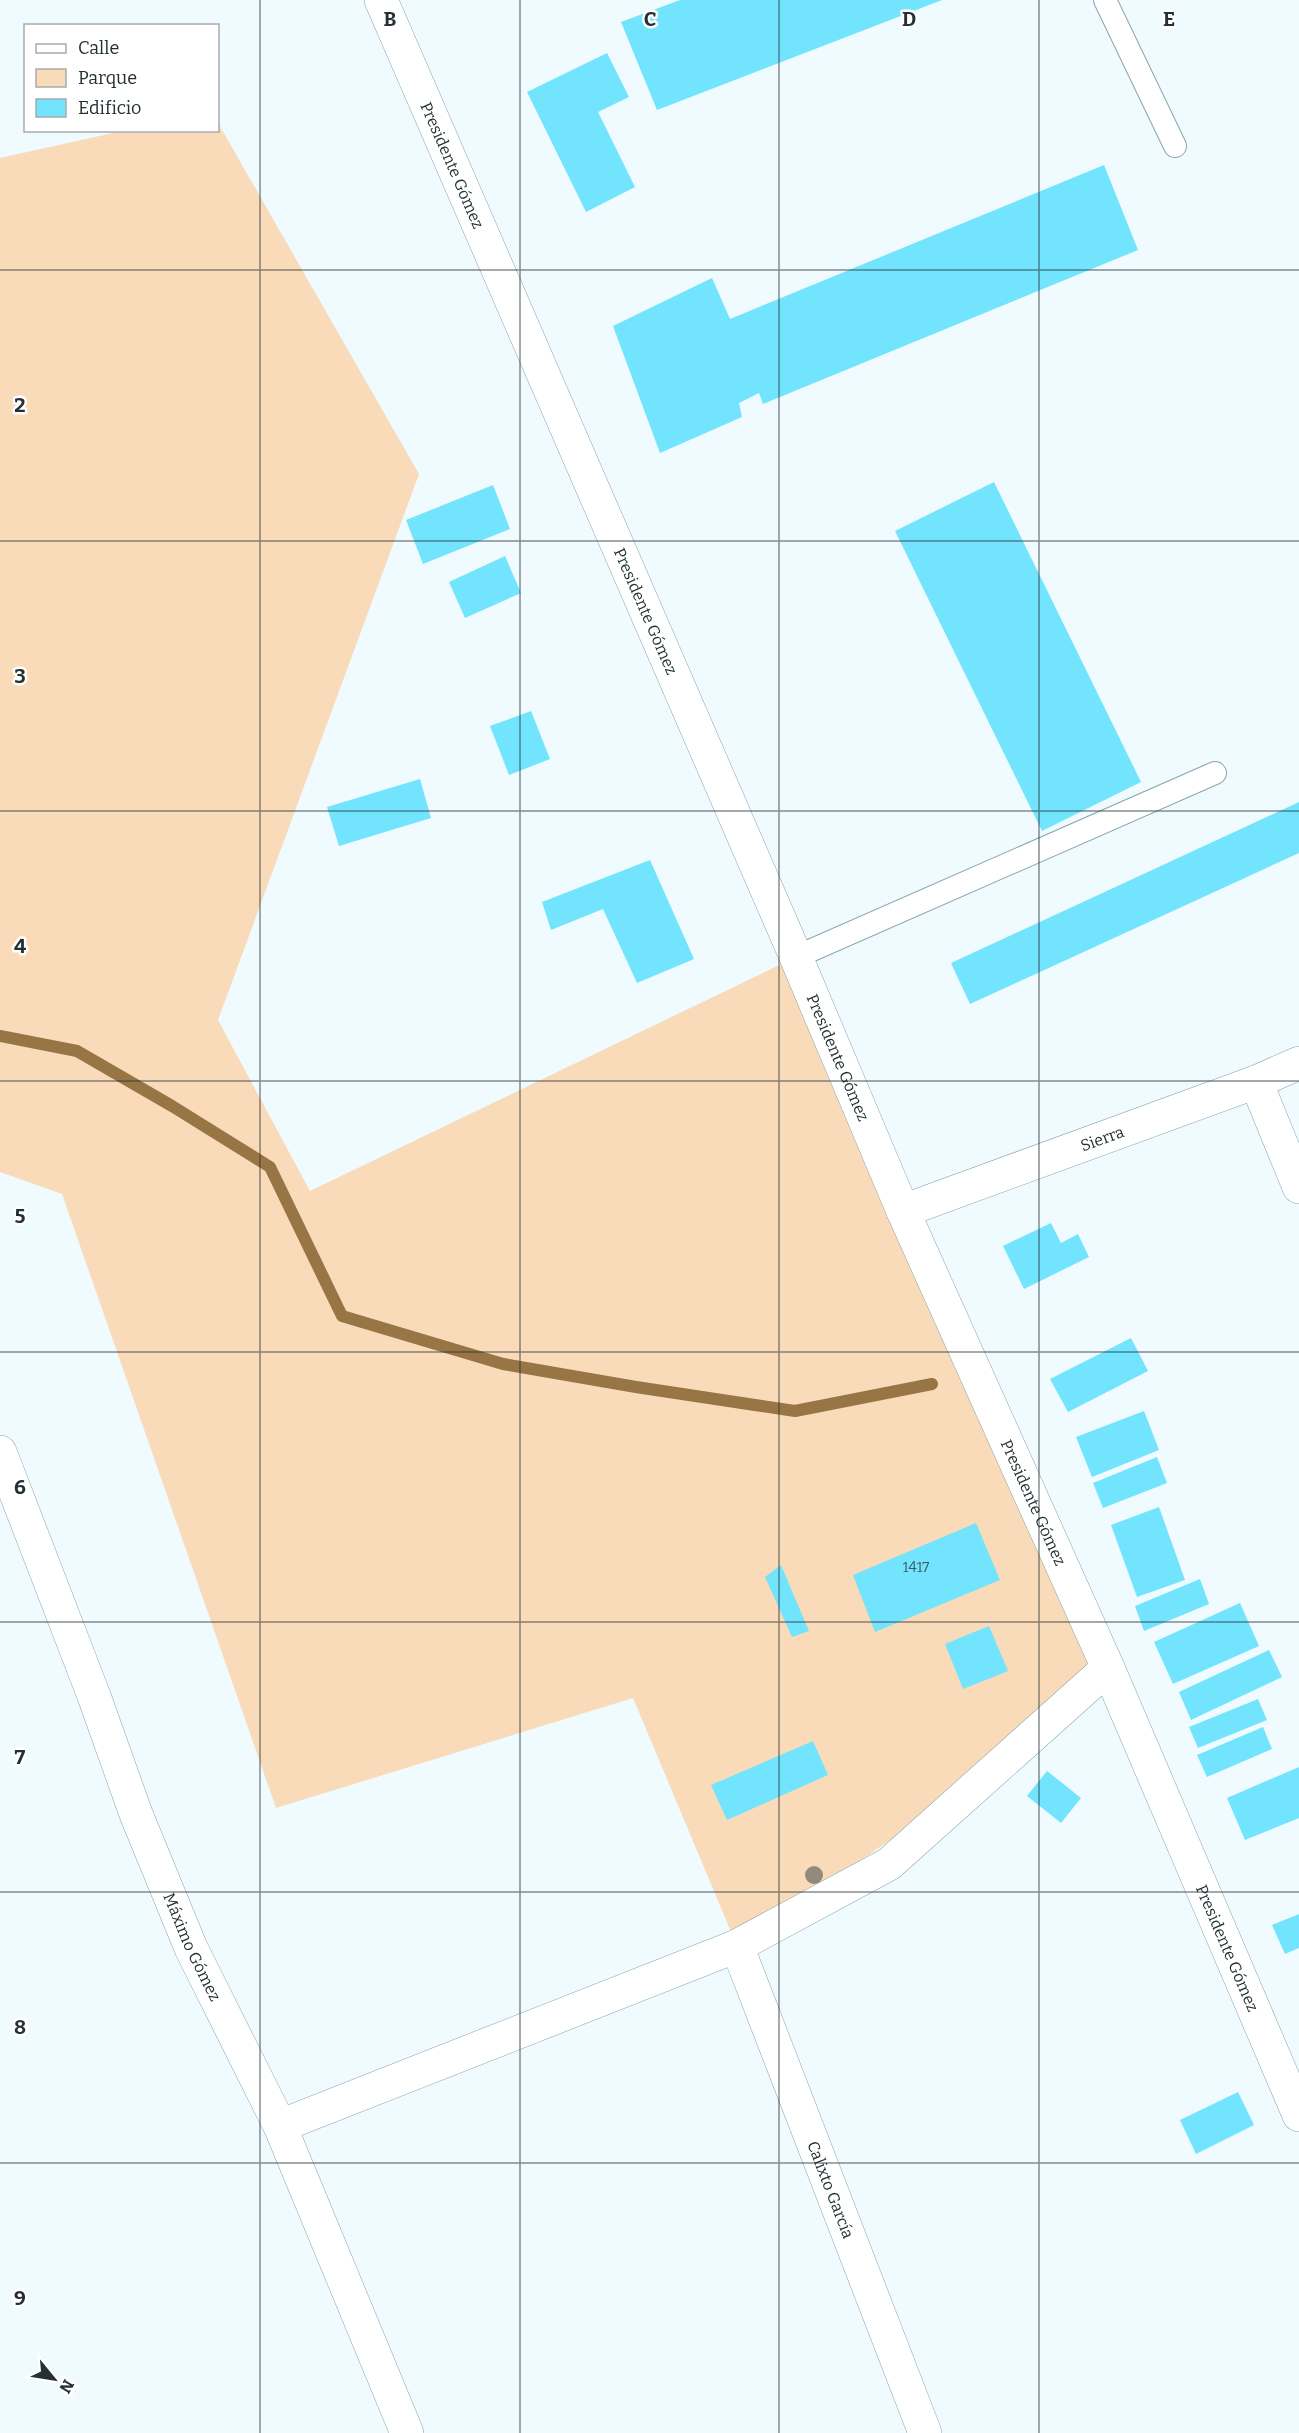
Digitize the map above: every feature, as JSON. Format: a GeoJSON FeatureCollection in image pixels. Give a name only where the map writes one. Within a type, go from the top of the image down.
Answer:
{"type":"FeatureCollection","features":[{"type":"Feature","properties":{"kind":"street","name":"Presidente Gómez"},"geometry":{"type":"LineString","coordinates":[[381,0],[796,957],[903,1211],[1108,1668],[1296,2101]]}},
{"type":"Feature","properties":{"kind":"street","name":"Sierra"},"geometry":{"type":"LineString","coordinates":[[903,1211],[1257,1082],[1299,1063]]}},
{"type":"Feature","properties":{"kind":"street"},"geometry":{"type":"LineString","coordinates":[[1257,1082],[1299,1187]]}},
{"type":"Feature","properties":{"kind":"street","name":"Máximo Gómez"},"geometry":{"type":"LineString","coordinates":[[0,1452],[94,1696],[136,1815],[191,1948],[280,2126],[407,2433]]}},
{"type":"Feature","properties":{"kind":"street"},"geometry":{"type":"LineString","coordinates":[[280,2126],[737,1946],[889,1864],[1108,1668]]}},
{"type":"Feature","properties":{"kind":"street","name":"Calixto García"},"geometry":{"type":"LineString","coordinates":[[737,1946],[925,2433]]}},
{"type":"Feature","properties":{"kind":"lane"},"geometry":{"type":"LineString","coordinates":[[1105,0],[1175,146]]}},
{"type":"Feature","properties":{"kind":"lane"},"geometry":{"type":"LineString","coordinates":[[796,957],[1215,772]]}},
{"type":"Feature","properties":{"kind":"green space"},"geometry":{"type":"Polygon","coordinates":[[[219,125],[419,474],[218,1020],[310,1191],[796,957],[1115,1684],[737,1946],[633,1698],[276,1808],[62,1194],[0,1172],[0,158],[117,132],[219,132],[219,125]]]}},
{"type":"Feature","properties":{"kind":"building"},"geometry":{"type":"Polygon","coordinates":[[[680,0],[942,0],[657,110],[621,22],[680,0]]]}},
{"type":"Feature","properties":{"kind":"building"},"geometry":{"type":"Polygon","coordinates":[[[607,53],[629,97],[598,112],[635,187],[586,212],[527,92],[607,53]]]}},
{"type":"Feature","properties":{"kind":"building"},"geometry":{"type":"Polygon","coordinates":[[[1104,165],[1138,250],[763,404],[759,393],[739,403],[742,417],[660,453],[613,326],[712,278],[730,319],[1104,165]]]}},
{"type":"Feature","properties":{"kind":"building"},"geometry":{"type":"Polygon","coordinates":[[[994,482],[1141,782],[1042,831],[895,531],[994,482]]]}},
{"type":"Feature","properties":{"kind":"building"},"geometry":{"type":"Polygon","coordinates":[[[493,485],[510,529],[423,564],[406,520],[493,485]]]}},
{"type":"Feature","properties":{"kind":"building"},"geometry":{"type":"Polygon","coordinates":[[[505,556],[521,593],[465,618],[449,582],[505,556]]]}},
{"type":"Feature","properties":{"kind":"building"},"geometry":{"type":"Polygon","coordinates":[[[531,711],[550,759],[509,775],[490,726],[531,711]]]}},
{"type":"Feature","properties":{"kind":"building"},"geometry":{"type":"Polygon","coordinates":[[[420,779],[431,818],[339,846],[327,807],[420,779]]]}},
{"type":"Feature","properties":{"kind":"building"},"geometry":{"type":"Polygon","coordinates":[[[1299,802],[1299,853],[970,1004],[951,963],[1299,802]]]}},
{"type":"Feature","properties":{"kind":"building"},"geometry":{"type":"Polygon","coordinates":[[[650,860],[694,959],[637,983],[603,909],[551,930],[542,902],[650,860]]]}},
{"type":"Feature","properties":{"kind":"building"},"geometry":{"type":"Polygon","coordinates":[[[1051,1223],[1061,1243],[1078,1234],[1089,1257],[1024,1289],[1003,1246],[1051,1223]]]}},
{"type":"Feature","properties":{"kind":"building"},"geometry":{"type":"Polygon","coordinates":[[[1131,1338],[1148,1371],[1068,1412],[1050,1379],[1131,1338]]]}},
{"type":"Feature","properties":{"kind":"building"},"geometry":{"type":"Polygon","coordinates":[[[1144,1411],[1159,1450],[1092,1477],[1076,1437],[1144,1411]]]}},
{"type":"Feature","properties":{"kind":"building"},"geometry":{"type":"Polygon","coordinates":[[[1157,1457],[1167,1483],[1103,1508],[1093,1483],[1157,1457]]]}},
{"type":"Feature","properties":{"kind":"building"},"geometry":{"type":"Polygon","coordinates":[[[1159,1507],[1185,1580],[1137,1597],[1111,1525],[1159,1507]]]}},
{"type":"Feature","properties":{"kind":"building"},"geometry":{"type":"Polygon","coordinates":[[[976,1523],[1000,1580],[875,1632],[853,1575],[976,1523]]]}},
{"type":"Feature","properties":{"kind":"building"},"geometry":{"type":"Polygon","coordinates":[[[781,1565],[809,1631],[792,1637],[765,1577],[781,1565]]]}},
{"type":"Feature","properties":{"kind":"building"},"geometry":{"type":"Polygon","coordinates":[[[1200,1579],[1209,1604],[1144,1631],[1135,1606],[1200,1579]]]}},
{"type":"Feature","properties":{"kind":"building"},"geometry":{"type":"Polygon","coordinates":[[[1240,1603],[1259,1646],[1173,1684],[1154,1642],[1240,1603]]]}},
{"type":"Feature","properties":{"kind":"building"},"geometry":{"type":"Polygon","coordinates":[[[989,1626],[1008,1671],[963,1689],[945,1644],[989,1626]]]}},
{"type":"Feature","properties":{"kind":"building"},"geometry":{"type":"Polygon","coordinates":[[[1269,1650],[1282,1677],[1191,1720],[1179,1692],[1269,1650]]]}},
{"type":"Feature","properties":{"kind":"building"},"geometry":{"type":"Polygon","coordinates":[[[1258,1699],[1267,1720],[1198,1748],[1189,1727],[1258,1699]]]}},
{"type":"Feature","properties":{"kind":"building"},"geometry":{"type":"Polygon","coordinates":[[[1263,1727],[1272,1749],[1207,1777],[1197,1755],[1263,1727]]]}},
{"type":"Feature","properties":{"kind":"building"},"geometry":{"type":"Polygon","coordinates":[[[813,1741],[828,1775],[727,1820],[711,1785],[813,1741]]]}},
{"type":"Feature","properties":{"kind":"building"},"geometry":{"type":"Polygon","coordinates":[[[1299,1767],[1299,1818],[1245,1840],[1227,1798],[1299,1767]]]}},
{"type":"Feature","properties":{"kind":"building"},"geometry":{"type":"Polygon","coordinates":[[[1047,1771],[1081,1798],[1061,1823],[1027,1796],[1047,1771]]]}},
{"type":"Feature","properties":{"kind":"building"},"geometry":{"type":"Polygon","coordinates":[[[1299,1914],[1299,1948],[1285,1954],[1272,1925],[1299,1914]]]}},
{"type":"Feature","properties":{"kind":"building"},"geometry":{"type":"Polygon","coordinates":[[[1238,2092],[1254,2125],[1196,2154],[1180,2120],[1238,2092]]]}},
{"type":"Feature","properties":{"kind":"waterway"},"geometry":{"type":"LineString","coordinates":[[0,1036],[77,1051],[270,1167],[342,1316],[503,1364],[795,1411],[932,1384]]}}]}
